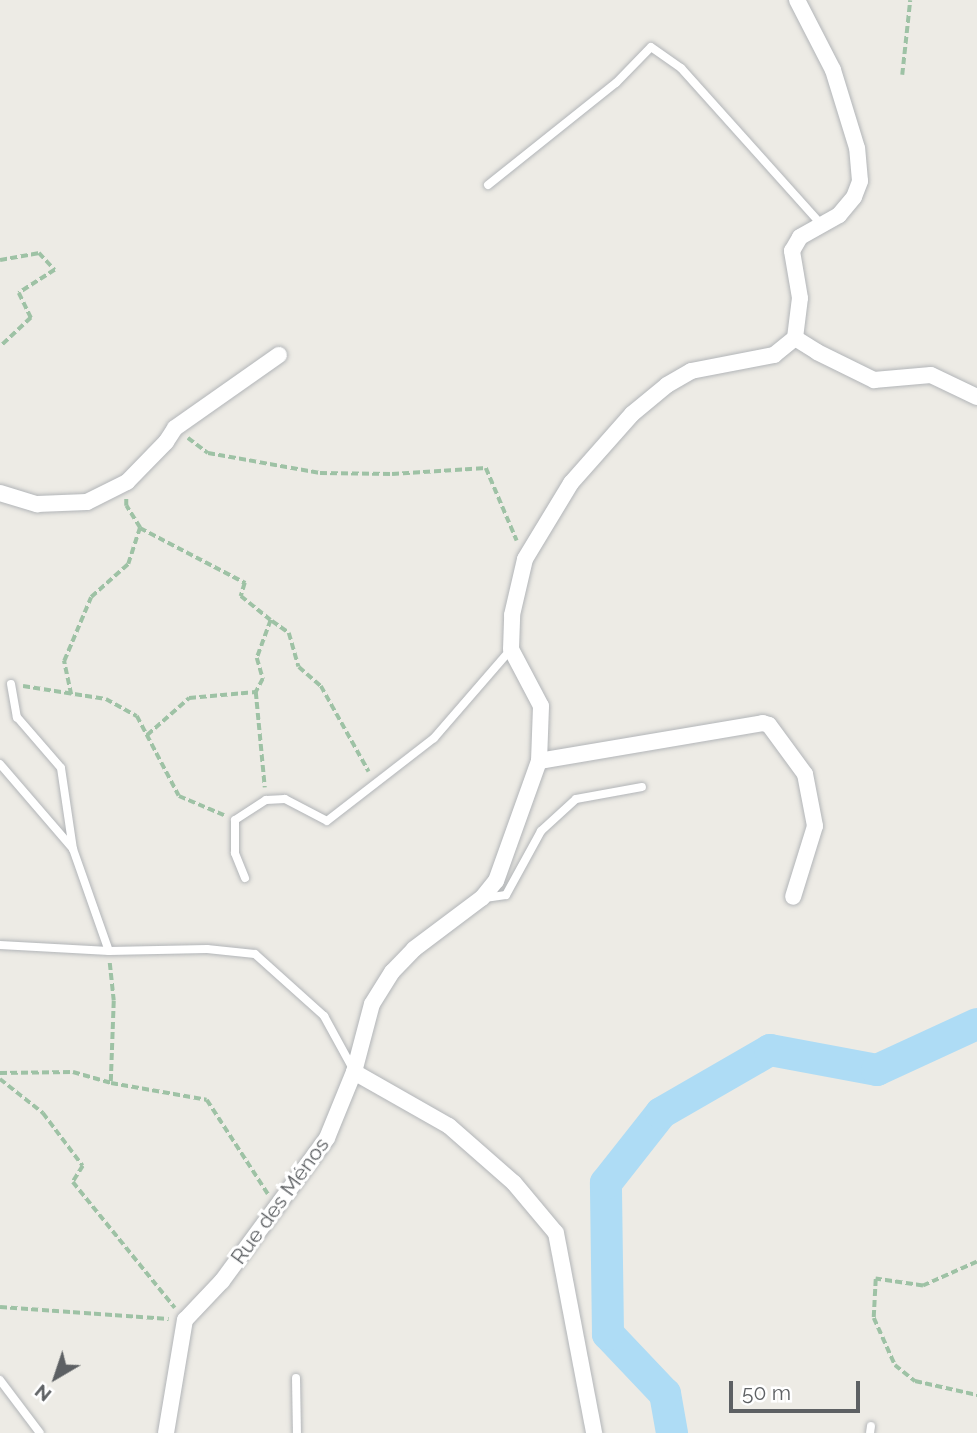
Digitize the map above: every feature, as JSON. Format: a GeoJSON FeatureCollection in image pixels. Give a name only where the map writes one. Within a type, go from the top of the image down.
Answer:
{"type":"FeatureCollection","features":[{"type":"Feature","properties":{"kind":"street"},"geometry":{"type":"LineString","coordinates":[[797,0],[833,70],[857,148],[860,181],[854,197],[839,215],[800,237],[792,251],[800,298],[795,338],[874,380],[931,375],[977,397]]}},
{"type":"Feature","properties":{"kind":"street","name":"Rue des Ménos"},"geometry":{"type":"LineString","coordinates":[[185,1320],[222,1281],[327,1138],[354,1072],[372,1003],[392,972],[414,949],[482,898],[496,881],[539,761],[541,706],[511,649],[512,615],[525,559],[571,483],[632,414],[667,385],[691,372],[774,355],[795,338]]}},
{"type":"Feature","properties":{"kind":"street"},"geometry":{"type":"LineString","coordinates":[[0,493],[37,504],[88,502],[127,482],[166,442],[175,428],[279,355]]}},
{"type":"Feature","properties":{"kind":"street"},"geometry":{"type":"LineString","coordinates":[[539,761],[763,723],[769,725],[805,774],[815,826],[793,897]]}},
{"type":"Feature","properties":{"kind":"street"},"geometry":{"type":"LineString","coordinates":[[354,1072],[449,1126],[514,1183],[556,1233],[594,1433]]}},
{"type":"Feature","properties":{"kind":"street"},"geometry":{"type":"LineString","coordinates":[[166,1433],[185,1320]]}},
{"type":"Feature","properties":{"kind":"lane"},"geometry":{"type":"LineString","coordinates":[[488,185],[616,83],[651,47],[681,68],[822,225]]}},
{"type":"Feature","properties":{"kind":"lane"},"geometry":{"type":"LineString","coordinates":[[245,878],[234,853],[235,820],[266,800],[285,799],[327,821],[434,738],[511,649]]}},
{"type":"Feature","properties":{"kind":"lane"},"geometry":{"type":"LineString","coordinates":[[11,684],[17,717],[61,768],[73,849],[108,951]]}},
{"type":"Feature","properties":{"kind":"lane"},"geometry":{"type":"LineString","coordinates":[[0,764],[73,849]]}},
{"type":"Feature","properties":{"kind":"lane"},"geometry":{"type":"LineString","coordinates":[[482,898],[506,895],[541,831],[576,799],[642,787]]}},
{"type":"Feature","properties":{"kind":"lane"},"geometry":{"type":"LineString","coordinates":[[0,945],[108,951],[207,949],[255,954],[324,1016],[354,1072]]}},
{"type":"Feature","properties":{"kind":"lane"},"geometry":{"type":"LineString","coordinates":[[296,1378],[297,1433]]}},
{"type":"Feature","properties":{"kind":"lane"},"geometry":{"type":"LineString","coordinates":[[0,1380],[40,1433]]}},
{"type":"Feature","properties":{"kind":"path"},"geometry":{"type":"LineString","coordinates":[[902,75],[910,0]]}},
{"type":"Feature","properties":{"kind":"path"},"geometry":{"type":"LineString","coordinates":[[0,260],[39,253],[55,271],[19,293],[31,318],[0,347]]}},
{"type":"Feature","properties":{"kind":"path"},"geometry":{"type":"LineString","coordinates":[[175,428],[208,453],[320,472],[392,474],[485,468],[525,559]]}},
{"type":"Feature","properties":{"kind":"path"},"geometry":{"type":"LineString","coordinates":[[127,482],[126,506],[140,528],[245,583],[241,596],[289,633],[299,667],[321,686],[376,783]]}},
{"type":"Feature","properties":{"kind":"path"},"geometry":{"type":"LineString","coordinates":[[71,695],[64,661],[91,597],[128,564],[140,528]]}},
{"type":"Feature","properties":{"kind":"path"},"geometry":{"type":"LineString","coordinates":[[266,800],[256,692],[263,679],[257,658],[271,620]]}},
{"type":"Feature","properties":{"kind":"path"},"geometry":{"type":"LineString","coordinates":[[11,684],[106,699],[137,716],[179,796],[235,820]]}},
{"type":"Feature","properties":{"kind":"path"},"geometry":{"type":"LineString","coordinates":[[147,735],[189,698],[256,692]]}},
{"type":"Feature","properties":{"kind":"path"},"geometry":{"type":"LineString","coordinates":[[108,951],[114,1000],[111,1083]]}},
{"type":"Feature","properties":{"kind":"path"},"geometry":{"type":"LineString","coordinates":[[0,1073],[73,1072],[111,1083],[206,1100],[276,1207]]}},
{"type":"Feature","properties":{"kind":"path"},"geometry":{"type":"LineString","coordinates":[[0,1079],[43,1113],[83,1166],[73,1182],[185,1320]]}},
{"type":"Feature","properties":{"kind":"path"},"geometry":{"type":"LineString","coordinates":[[977,1262],[923,1286],[876,1279],[874,1318],[895,1365],[915,1381],[977,1395]]}},
{"type":"Feature","properties":{"kind":"path"},"geometry":{"type":"LineString","coordinates":[[0,1307],[185,1320]]}},
{"type":"Feature","properties":{"kind":"waterway"},"geometry":{"type":"LineString","coordinates":[[672,1433],[665,1394],[608,1334],[606,1183],[661,1113],[770,1050],[877,1070],[977,1024]]}}]}
